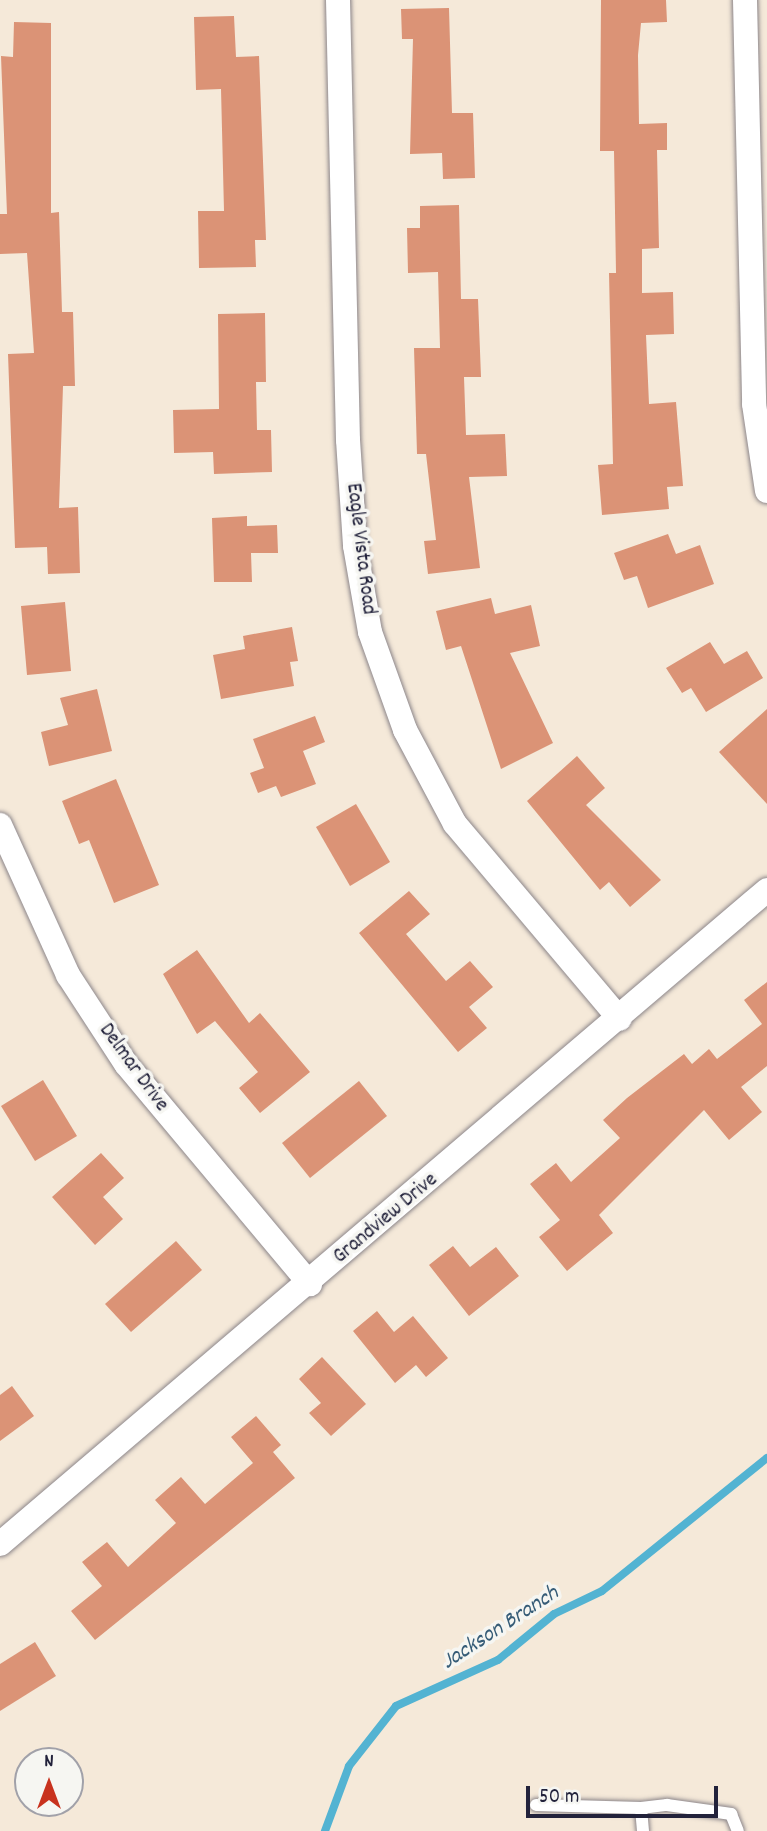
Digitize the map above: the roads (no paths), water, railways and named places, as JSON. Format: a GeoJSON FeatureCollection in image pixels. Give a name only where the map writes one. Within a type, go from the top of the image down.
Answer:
{"type":"FeatureCollection","features":[{"type":"Feature","properties":{"kind":"street","name":"Eagle Vista Road"},"geometry":{"type":"LineString","coordinates":[[338,0],[348,440],[355,546],[370,632],[405,730],[455,824],[620,1019]]}},
{"type":"Feature","properties":{"kind":"street"},"geometry":{"type":"LineString","coordinates":[[745,0],[754,404],[767,491]]}},
{"type":"Feature","properties":{"kind":"street","name":"Delmar Drive"},"geometry":{"type":"LineString","coordinates":[[0,825],[68,975],[126,1064],[310,1284]]}},
{"type":"Feature","properties":{"kind":"street","name":"Grandview Drive"},"geometry":{"type":"LineString","coordinates":[[0,1544],[310,1284],[767,890]]}},
{"type":"Feature","properties":{"kind":"lane"},"geometry":{"type":"LineString","coordinates":[[536,1805],[641,1808],[667,1805],[730,1814],[738,1831]]}},
{"type":"Feature","properties":{"kind":"lane"},"geometry":{"type":"LineString","coordinates":[[641,1808],[643,1831]]}},
{"type":"Feature","properties":{"kind":"waterway","name":"Jackson Branch"},"geometry":{"type":"LineString","coordinates":[[325,1831],[349,1766],[396,1706],[498,1660],[554,1614],[602,1591],[767,1458]]}}]}
